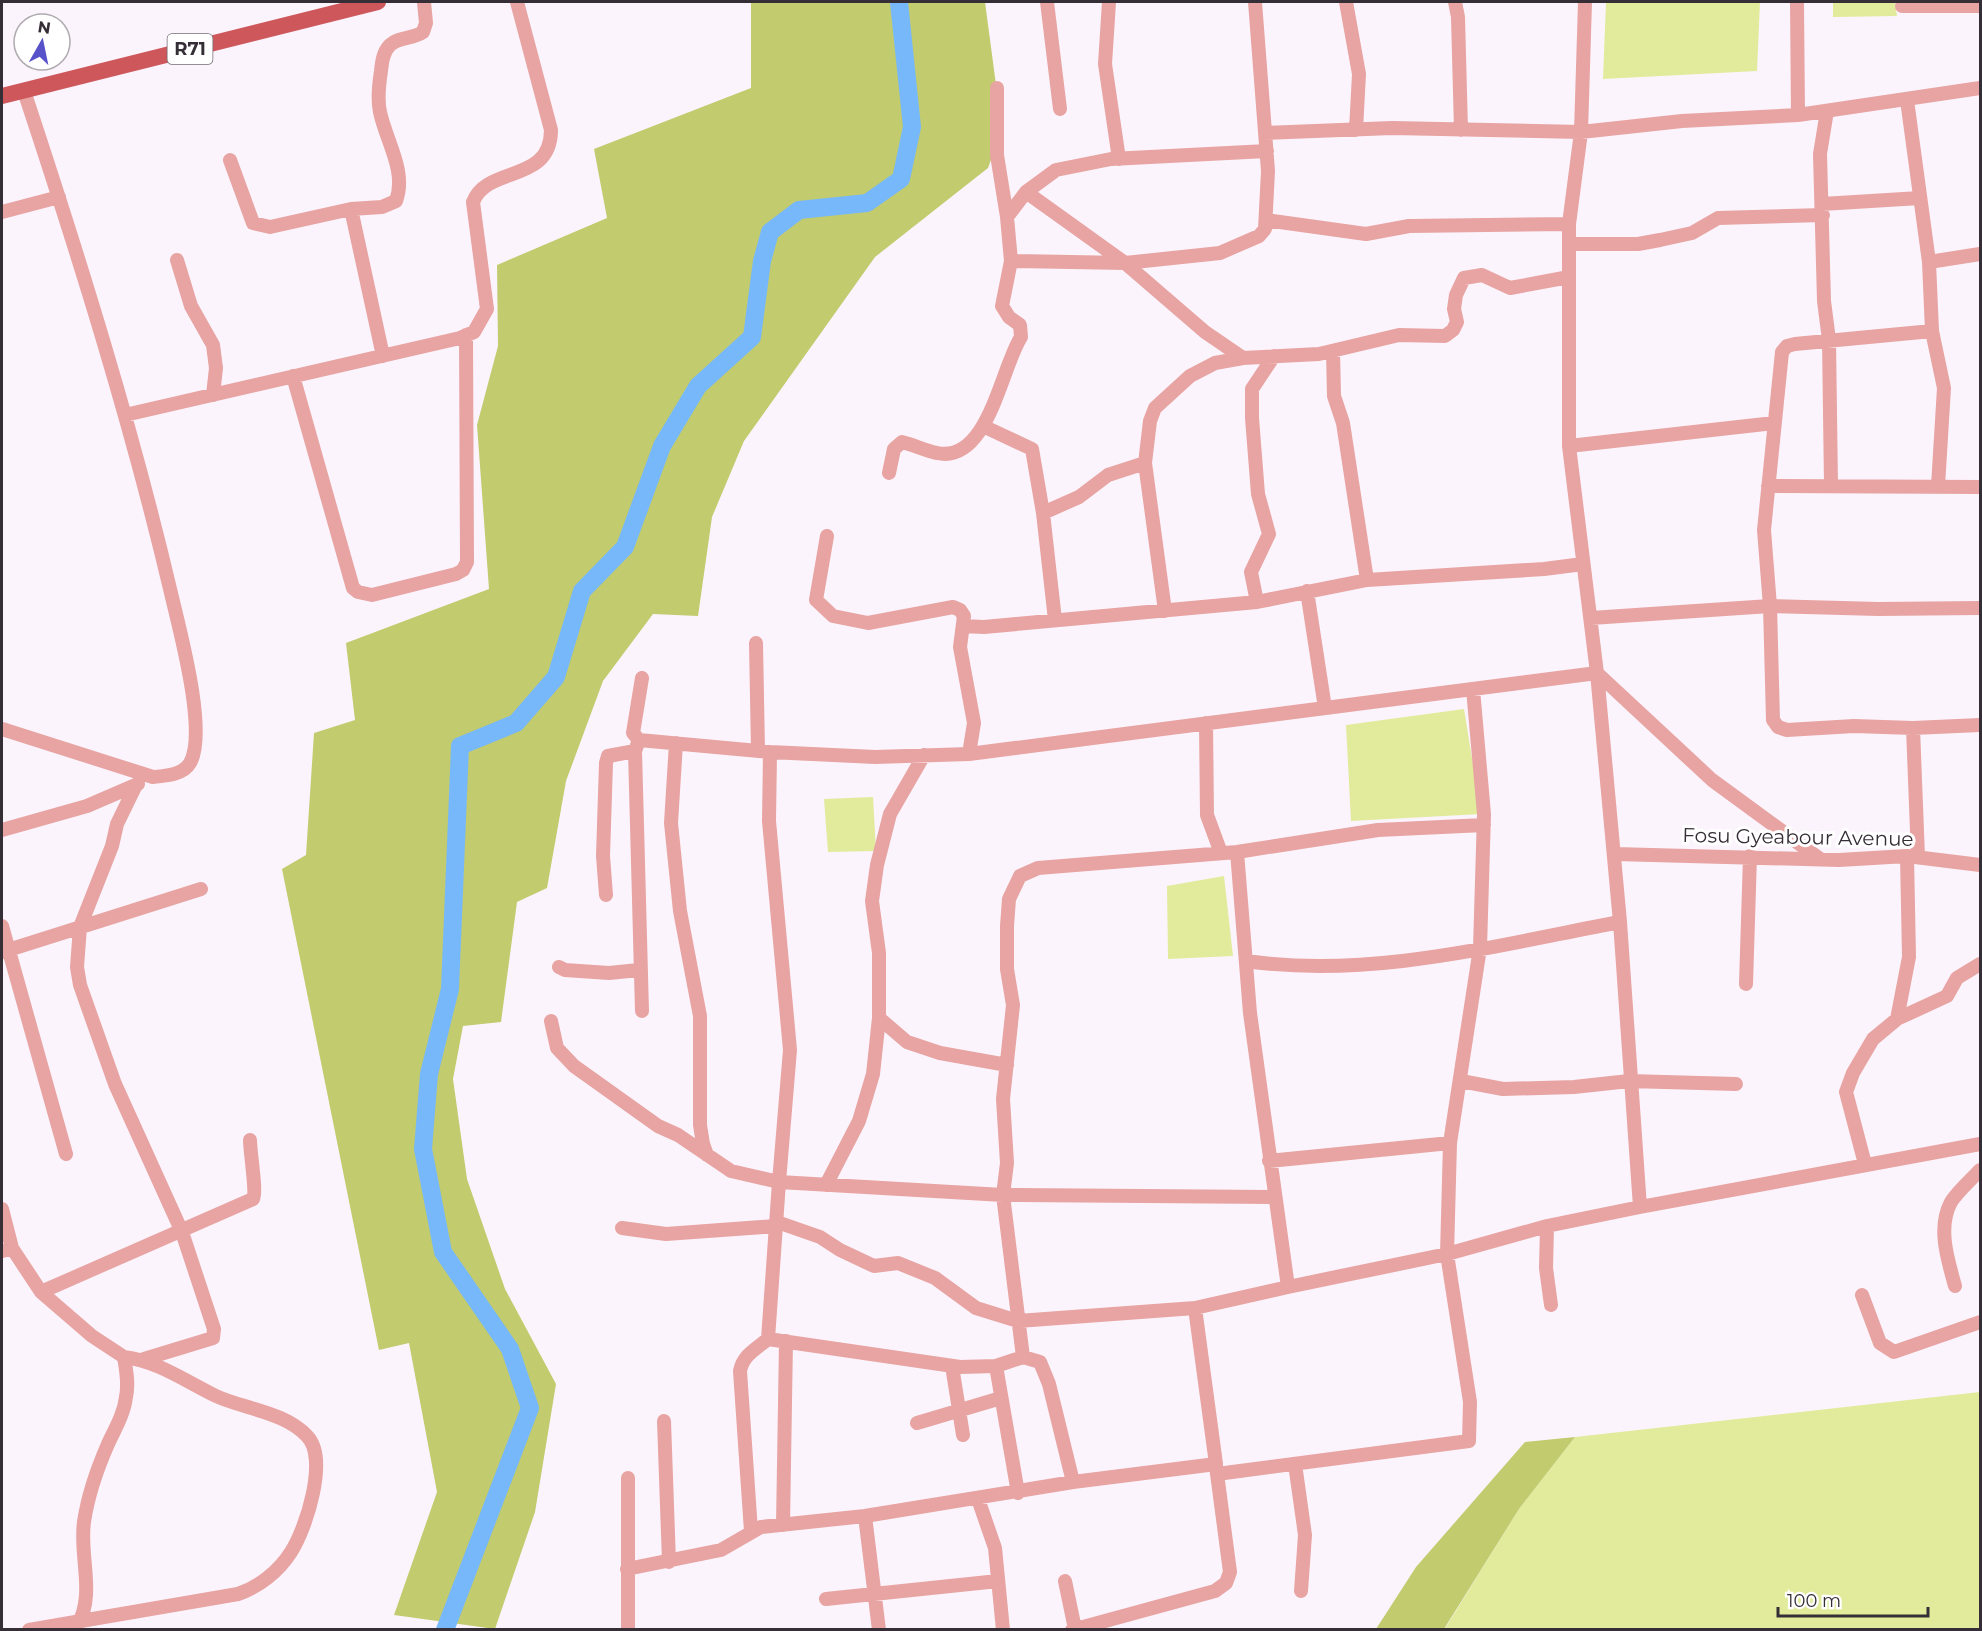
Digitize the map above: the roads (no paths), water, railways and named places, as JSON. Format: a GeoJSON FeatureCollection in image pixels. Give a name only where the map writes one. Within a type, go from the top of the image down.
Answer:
{"type":"FeatureCollection","features":[{"type":"Feature","properties":{"kind":"main road","name":"R71"},"geometry":{"type":"LineString","coordinates":[[2,96],[378,2]]}},
{"type":"Feature","properties":{"kind":"street"},"geometry":{"type":"LineString","coordinates":[[230,160],[253,223],[260,226],[270,227],[351,209],[382,207],[396,201],[401,181],[380,111],[383,56],[388,46],[396,40],[415,38],[423,32],[426,22],[424,2]]}},
{"type":"Feature","properties":{"kind":"street"},"geometry":{"type":"LineString","coordinates":[[125,415],[383,356],[466,336],[474,332],[488,309],[473,201],[476,193],[485,186],[535,165],[547,152],[551,141],[551,130],[517,2]]}},
{"type":"Feature","properties":{"kind":"street"},"geometry":{"type":"LineString","coordinates":[[1047,2],[1060,109]]}},
{"type":"Feature","properties":{"kind":"street"},"geometry":{"type":"LineString","coordinates":[[1109,2],[1105,64],[1119,159]]}},
{"type":"Feature","properties":{"kind":"street"},"geometry":{"type":"LineString","coordinates":[[1011,261],[1125,263],[1220,253],[1259,236],[1265,229],[1266,220],[1267,151],[1255,2]]}},
{"type":"Feature","properties":{"kind":"street"},"geometry":{"type":"LineString","coordinates":[[1346,2],[1359,74],[1356,130]]}},
{"type":"Feature","properties":{"kind":"street"},"geometry":{"type":"LineString","coordinates":[[1455,2],[1458,17],[1461,130]]}},
{"type":"Feature","properties":{"kind":"street"},"geometry":{"type":"LineString","coordinates":[[1585,2],[1581,132],[1569,224],[1569,446],[1591,618],[1615,854],[1629,1081],[1640,1207]]}},
{"type":"Feature","properties":{"kind":"street"},"geometry":{"type":"LineString","coordinates":[[1797,2],[1798,115]]}},
{"type":"Feature","properties":{"kind":"street"},"geometry":{"type":"LineString","coordinates":[[1902,6],[1953,4],[1980,6]]}},
{"type":"Feature","properties":{"kind":"street"},"geometry":{"type":"LineString","coordinates":[[889,473],[894,449],[902,442],[938,453],[952,453],[968,445],[985,427],[1013,350],[1021,337],[1020,325],[1009,317],[1002,306],[1011,261],[997,155],[997,88]]}},
{"type":"Feature","properties":{"kind":"street"},"geometry":{"type":"LineString","coordinates":[[1266,132],[1356,130],[1581,132],[1682,121],[1798,115],[1980,88]]}},
{"type":"Feature","properties":{"kind":"street"},"geometry":{"type":"LineString","coordinates":[[2,830],[87,806],[153,777],[170,775],[190,763],[194,748],[194,693],[147,492],[59,197],[24,91]]}},
{"type":"Feature","properties":{"kind":"street"},"geometry":{"type":"LineString","coordinates":[[1907,100],[1929,262],[1932,331],[1944,388],[1938,486]]}},
{"type":"Feature","properties":{"kind":"street"},"geometry":{"type":"LineString","coordinates":[[1827,111],[1820,154],[1824,301],[1829,340],[1831,485]]}},
{"type":"Feature","properties":{"kind":"street"},"geometry":{"type":"LineString","coordinates":[[1007,218],[1026,192],[1056,170],[1119,159],[1267,151]]}},
{"type":"Feature","properties":{"kind":"street"},"geometry":{"type":"LineString","coordinates":[[1026,192],[1125,263],[1205,332],[1243,358]]}},
{"type":"Feature","properties":{"kind":"street"},"geometry":{"type":"LineString","coordinates":[[2,213],[59,197]]}},
{"type":"Feature","properties":{"kind":"street"},"geometry":{"type":"LineString","coordinates":[[1569,244],[1649,242],[1692,233],[1718,218],[1920,198]]}},
{"type":"Feature","properties":{"kind":"street"},"geometry":{"type":"LineString","coordinates":[[351,209],[383,356]]}},
{"type":"Feature","properties":{"kind":"street"},"geometry":{"type":"LineString","coordinates":[[1266,220],[1366,234],[1409,226],[1569,224]]}},
{"type":"Feature","properties":{"kind":"street"},"geometry":{"type":"LineString","coordinates":[[1929,262],[1980,254]]}},
{"type":"Feature","properties":{"kind":"street"},"geometry":{"type":"LineString","coordinates":[[177,260],[191,306],[213,345],[216,368],[213,395]]}},
{"type":"Feature","properties":{"kind":"street"},"geometry":{"type":"LineString","coordinates":[[1165,610],[1145,463],[1150,421],[1155,408],[1190,376],[1215,363],[1243,358],[1319,354],[1399,335],[1445,336],[1454,330],[1457,322],[1454,309],[1456,295],[1464,278],[1482,275],[1510,288],[1569,277]]}},
{"type":"Feature","properties":{"kind":"street"},"geometry":{"type":"LineString","coordinates":[[1932,331],[1787,346],[1781,359],[1764,530],[1770,606],[1773,720],[1778,727],[1787,730],[1854,726],[1912,728],[1980,725]]}},
{"type":"Feature","properties":{"kind":"street"},"geometry":{"type":"LineString","coordinates":[[293,376],[352,588],[372,595],[456,574],[463,570],[467,562],[466,336]]}},
{"type":"Feature","properties":{"kind":"street"},"geometry":{"type":"LineString","coordinates":[[1215,363],[1222,342]]}},
{"type":"Feature","properties":{"kind":"street"},"geometry":{"type":"LineString","coordinates":[[1332,351],[1335,396],[1343,423],[1366,580]]}},
{"type":"Feature","properties":{"kind":"street"},"geometry":{"type":"LineString","coordinates":[[1257,602],[1251,572],[1269,534],[1258,494],[1252,388],[1274,356]]}},
{"type":"Feature","properties":{"kind":"street"},"geometry":{"type":"LineString","coordinates":[[1569,446],[1774,423]]}},
{"type":"Feature","properties":{"kind":"street"},"geometry":{"type":"LineString","coordinates":[[985,427],[1032,449],[1043,513],[1055,620]]}},
{"type":"Feature","properties":{"kind":"street"},"geometry":{"type":"LineString","coordinates":[[1043,513],[1079,497],[1108,475],[1145,463]]}},
{"type":"Feature","properties":{"kind":"street"},"geometry":{"type":"LineString","coordinates":[[1768,486],[1980,487]]}},
{"type":"Feature","properties":{"kind":"street"},"geometry":{"type":"LineString","coordinates":[[827,536],[816,600],[833,616],[868,623],[953,607],[960,610],[964,616],[960,647],[974,723],[969,754]]}},
{"type":"Feature","properties":{"kind":"street"},"geometry":{"type":"LineString","coordinates":[[963,626],[1257,602],[1366,580],[1545,569],[1583,564]]}},
{"type":"Feature","properties":{"kind":"street"},"geometry":{"type":"LineString","coordinates":[[1306,591],[1325,708]]}},
{"type":"Feature","properties":{"kind":"street"},"geometry":{"type":"LineString","coordinates":[[1591,618],[1770,606],[1878,609],[1980,608]]}},
{"type":"Feature","properties":{"kind":"street"},"geometry":{"type":"LineString","coordinates":[[752,1532],[740,1371],[742,1361],[768,1339],[790,1050],[769,821],[756,643]]}},
{"type":"Feature","properties":{"kind":"street"},"geometry":{"type":"LineString","coordinates":[[606,895],[603,856],[606,764],[608,756],[612,753],[637,745],[675,743],[875,757],[969,754],[1597,673]]}},
{"type":"Feature","properties":{"kind":"street"},"geometry":{"type":"LineString","coordinates":[[1597,673],[1712,780],[1820,859]]}},
{"type":"Feature","properties":{"kind":"street"},"geometry":{"type":"LineString","coordinates":[[642,678],[633,733],[637,745],[639,970],[642,1011]]}},
{"type":"Feature","properties":{"kind":"street"},"geometry":{"type":"LineString","coordinates":[[627,1569],[721,1550],[752,1532],[783,1525],[865,1516],[1018,1493],[1073,1482],[1294,1464],[1469,1441],[1470,1402],[1447,1254],[1450,1143],[1480,948],[1484,825],[1473,689]]}},
{"type":"Feature","properties":{"kind":"street"},"geometry":{"type":"LineString","coordinates":[[1206,723],[1207,815],[1221,853]]}},
{"type":"Feature","properties":{"kind":"street"},"geometry":{"type":"LineString","coordinates":[[1897,1019],[1909,957],[1912,728]]}},
{"type":"Feature","properties":{"kind":"street"},"geometry":{"type":"LineString","coordinates":[[2,729],[153,777]]}},
{"type":"Feature","properties":{"kind":"street"},"geometry":{"type":"LineString","coordinates":[[675,743],[671,823],[680,911],[700,1016],[700,1125],[702,1144],[707,1155]]}},
{"type":"Feature","properties":{"kind":"street"},"geometry":{"type":"LineString","coordinates":[[826,1185],[859,1121],[873,1074],[879,1018],[879,953],[872,901],[877,866],[890,814],[924,755]]}},
{"type":"Feature","properties":{"kind":"street"},"geometry":{"type":"LineString","coordinates":[[136,785],[117,824],[112,846],[80,927],[76,966],[80,985],[115,1084],[182,1232],[214,1329],[213,1338],[144,1359]]}},
{"type":"Feature","properties":{"kind":"street"},"geometry":{"type":"LineString","coordinates":[[1023,1357],[1003,1195],[1007,1163],[1003,1099],[1013,1005],[1007,969],[1007,917],[1009,899],[1020,876],[1038,868],[1238,852],[1378,830],[1484,825]]}},
{"type":"Feature","properties":{"kind":"street"},"geometry":{"type":"LineString","coordinates":[[1238,852],[1246,961],[1269,1161],[1288,1287]]}},
{"type":"Feature","properties":{"kind":"street","name":"Fosu Gyeabour Avenue"},"geometry":{"type":"LineString","coordinates":[[1615,854],[1820,859],[1912,857],[1980,865]]}},
{"type":"Feature","properties":{"kind":"street"},"geometry":{"type":"LineString","coordinates":[[1746,984],[1750,856]]}},
{"type":"Feature","properties":{"kind":"street"},"geometry":{"type":"LineString","coordinates":[[5,951],[201,889]]}},
{"type":"Feature","properties":{"kind":"street"},"geometry":{"type":"LineString","coordinates":[[1246,961],[1289,967],[1389,963],[1620,922]]}},
{"type":"Feature","properties":{"kind":"street"},"geometry":{"type":"LineString","coordinates":[[2,926],[5,951],[66,1154]]}},
{"type":"Feature","properties":{"kind":"street"},"geometry":{"type":"LineString","coordinates":[[1865,1164],[1846,1092],[1853,1073],[1873,1039],[1897,1019],[1947,996],[1956,978],[1980,964]]}},
{"type":"Feature","properties":{"kind":"street"},"geometry":{"type":"LineString","coordinates":[[559,967],[565,970],[609,973],[639,970]]}},
{"type":"Feature","properties":{"kind":"street"},"geometry":{"type":"LineString","coordinates":[[879,1018],[907,1042],[940,1053],[1007,1065]]}},
{"type":"Feature","properties":{"kind":"street"},"geometry":{"type":"LineString","coordinates":[[551,1021],[557,1048],[574,1066],[658,1126],[678,1134],[731,1170],[779,1182],[1003,1195],[1274,1197]]}},
{"type":"Feature","properties":{"kind":"street"},"geometry":{"type":"LineString","coordinates":[[1461,1081],[1503,1089],[1574,1088],[1629,1081],[1736,1084]]}},
{"type":"Feature","properties":{"kind":"street"},"geometry":{"type":"LineString","coordinates":[[41,1292],[253,1199],[256,1193],[249,1162],[250,1140]]}},
{"type":"Feature","properties":{"kind":"street"},"geometry":{"type":"LineString","coordinates":[[1269,1161],[1450,1143]]}},
{"type":"Feature","properties":{"kind":"street"},"geometry":{"type":"LineString","coordinates":[[622,1228],[666,1234],[777,1224],[820,1237],[835,1248],[874,1266],[898,1263],[935,1278],[976,1308],[1018,1321],[1195,1308],[1447,1254],[1547,1226],[1980,1144]]}},
{"type":"Feature","properties":{"kind":"street"},"geometry":{"type":"LineString","coordinates":[[1955,1286],[1945,1248],[1945,1220],[1952,1202],[1980,1170]]}},
{"type":"Feature","properties":{"kind":"street"},"geometry":{"type":"LineString","coordinates":[[2,1209],[7,1250],[41,1292],[92,1336],[124,1357],[144,1359],[217,1396],[296,1426],[309,1437],[318,1457],[307,1514],[290,1554],[256,1588],[238,1594],[77,1624],[30,1629]]}},
{"type":"Feature","properties":{"kind":"street"},"geometry":{"type":"LineString","coordinates":[[1547,1226],[1546,1268],[1551,1305]]}},
{"type":"Feature","properties":{"kind":"street"},"geometry":{"type":"LineString","coordinates":[[1862,1295],[1880,1343],[1894,1352],[1980,1322]]}},
{"type":"Feature","properties":{"kind":"street"},"geometry":{"type":"LineString","coordinates":[[1065,1581],[1073,1629],[1215,1591],[1226,1583],[1230,1572],[1195,1308]]}},
{"type":"Feature","properties":{"kind":"street"},"geometry":{"type":"LineString","coordinates":[[768,1339],[952,1366],[996,1366],[1023,1357],[1040,1362],[1049,1384],[1073,1482]]}},
{"type":"Feature","properties":{"kind":"street"},"geometry":{"type":"LineString","coordinates":[[783,1525],[782,1436],[786,1341]]}},
{"type":"Feature","properties":{"kind":"street"},"geometry":{"type":"LineString","coordinates":[[77,1624],[86,1591],[83,1523],[96,1472],[120,1420],[126,1398],[128,1377],[124,1357]]}},
{"type":"Feature","properties":{"kind":"street"},"geometry":{"type":"LineString","coordinates":[[952,1366],[963,1435]]}},
{"type":"Feature","properties":{"kind":"street"},"geometry":{"type":"LineString","coordinates":[[996,1366],[1018,1493]]}},
{"type":"Feature","properties":{"kind":"street"},"geometry":{"type":"LineString","coordinates":[[917,1423],[1001,1398]]}},
{"type":"Feature","properties":{"kind":"street"},"geometry":{"type":"LineString","coordinates":[[664,1420],[669,1562]]}},
{"type":"Feature","properties":{"kind":"street"},"geometry":{"type":"LineString","coordinates":[[1294,1464],[1305,1535],[1301,1591]]}},
{"type":"Feature","properties":{"kind":"street"},"geometry":{"type":"LineString","coordinates":[[628,1478],[630,1501],[627,1569],[628,1629]]}},
{"type":"Feature","properties":{"kind":"street"},"geometry":{"type":"LineString","coordinates":[[978,1499],[995,1548],[1003,1629]]}},
{"type":"Feature","properties":{"kind":"street"},"geometry":{"type":"LineString","coordinates":[[865,1516],[879,1629]]}},
{"type":"Feature","properties":{"kind":"street"},"geometry":{"type":"LineString","coordinates":[[826,1599],[998,1581]]}},
{"type":"Feature","properties":{"kind":"waterway"},"geometry":{"type":"LineString","coordinates":[[445,1630],[530,1408],[510,1349],[443,1252],[423,1149],[429,1074],[450,989],[460,746],[516,723],[556,677],[582,591],[625,547],[662,446],[698,386],[752,337],[762,261],[770,232],[799,210],[867,203],[901,179],[912,127],[899,2]]}}]}
